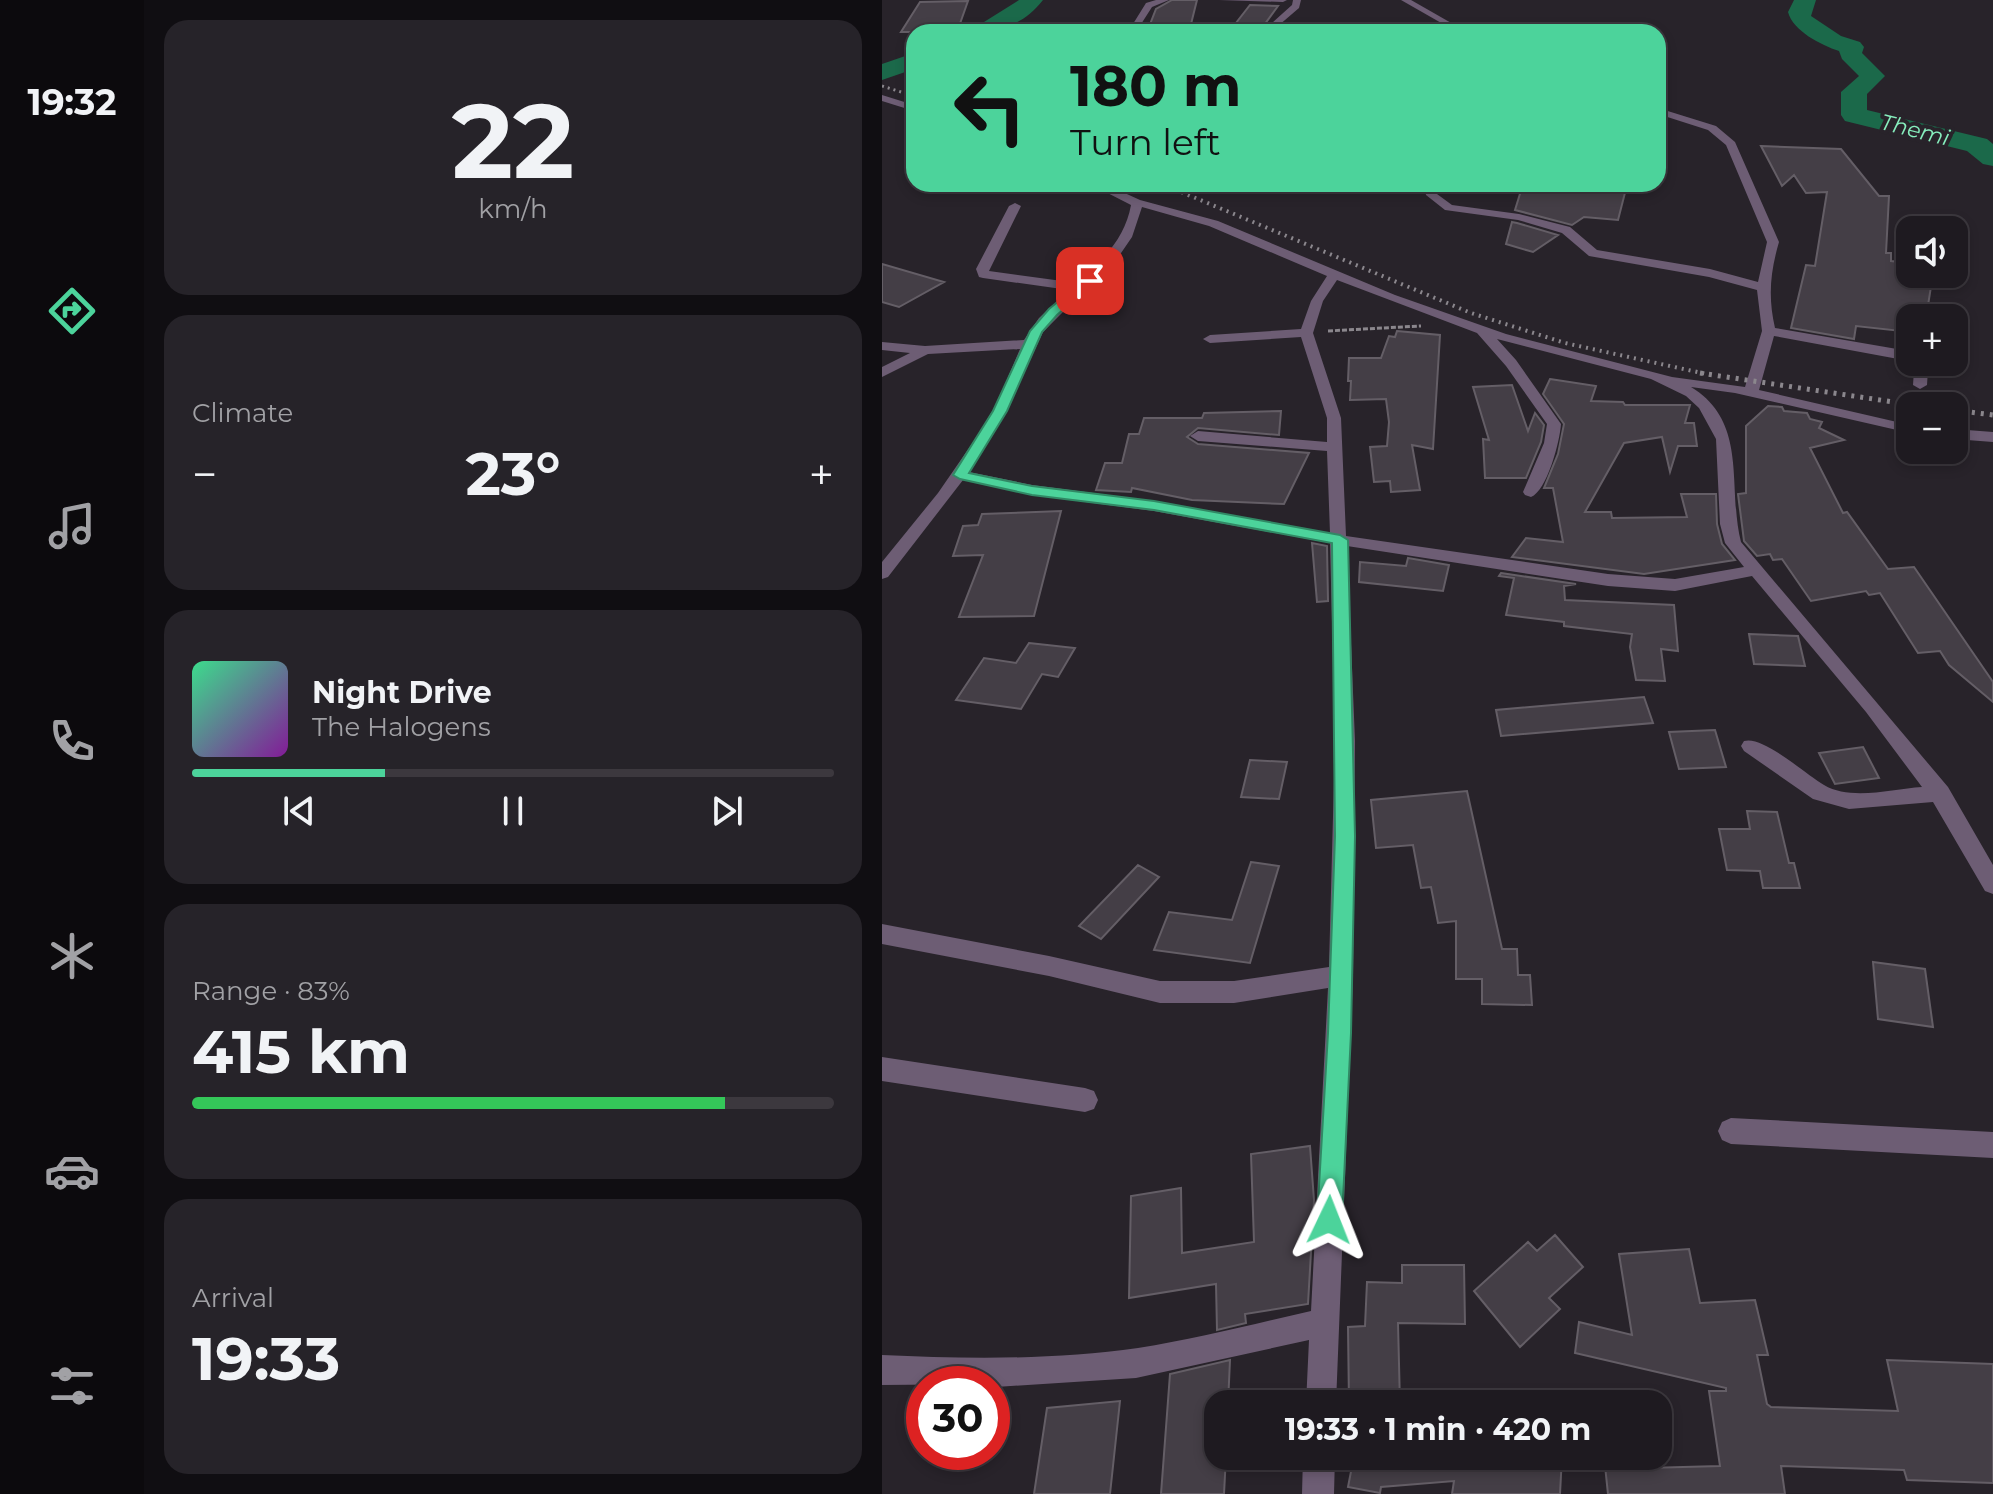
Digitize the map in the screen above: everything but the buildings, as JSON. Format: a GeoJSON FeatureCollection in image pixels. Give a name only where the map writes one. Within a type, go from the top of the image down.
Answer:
{"type":"FeatureCollection","features":[{"type":"Feature","properties":{"kind":"street"},"geometry":{"type":"LineString","coordinates":[[1137,24],[1149,5],[1165,0]]}},
{"type":"Feature","properties":{"kind":"street"},"geometry":{"type":"LineString","coordinates":[[1223,0],[1283,0]]}},
{"type":"Feature","properties":{"kind":"street"},"geometry":{"type":"LineString","coordinates":[[1277,24],[1296,6],[1297,0]]}},
{"type":"Feature","properties":{"kind":"street"},"geometry":{"type":"LineString","coordinates":[[1405,0],[1448,24]]}},
{"type":"Feature","properties":{"kind":"street"},"geometry":{"type":"LineString","coordinates":[[882,98],[906,106]]}},
{"type":"Feature","properties":{"kind":"street"},"geometry":{"type":"LineString","coordinates":[[1666,114],[1712,128],[1731,144],[1773,242],[1764,288],[1769,331],[1751,392]]}},
{"type":"Feature","properties":{"kind":"street"},"geometry":{"type":"LineString","coordinates":[[1113,192],[1137,203],[1233,228],[1334,275],[1426,313],[1482,331],[1671,381],[1751,392],[1896,427]]}},
{"type":"Feature","properties":{"kind":"street"},"geometry":{"type":"LineString","coordinates":[[1431,192],[1449,208],[1519,217],[1566,230],[1593,253],[1673,265],[1764,288]]}},
{"type":"Feature","properties":{"kind":"street"},"geometry":{"type":"LineString","coordinates":[[882,573],[960,475],[1000,411],[1030,344],[1044,321],[1098,273],[1125,234],[1136,214],[1137,203]]}},
{"type":"Feature","properties":{"kind":"street"},"geometry":{"type":"LineString","coordinates":[[1015,206],[982,269],[983,274],[1082,288]]}},
{"type":"Feature","properties":{"kind":"street"},"geometry":{"type":"LineString","coordinates":[[1322,1390],[1341,976],[1346,772],[1340,540],[1331,404],[1307,332],[1317,301],[1334,275]]}},
{"type":"Feature","properties":{"kind":"street"},"geometry":{"type":"LineString","coordinates":[[1482,331],[1511,363],[1554,424],[1552,443],[1531,492]]}},
{"type":"Feature","properties":{"kind":"street"},"geometry":{"type":"LineString","coordinates":[[1769,331],[1896,354]]}},
{"type":"Feature","properties":{"kind":"street"},"geometry":{"type":"LineString","coordinates":[[1210,339],[1307,332]]}},
{"type":"Feature","properties":{"kind":"street"},"geometry":{"type":"LineString","coordinates":[[882,346],[925,350],[1030,344]]}},
{"type":"Feature","properties":{"kind":"street"},"geometry":{"type":"LineString","coordinates":[[882,373],[925,350]]}},
{"type":"Feature","properties":{"kind":"street"},"geometry":{"type":"LineString","coordinates":[[1920,385],[1921,376]]}},
{"type":"Feature","properties":{"kind":"street"},"geometry":{"type":"LineString","coordinates":[[1671,381],[1690,391],[1722,432],[1728,462],[1725,514],[1733,543],[1941,793],[1993,885]]}},
{"type":"Feature","properties":{"kind":"street"},"geometry":{"type":"LineString","coordinates":[[1968,435],[1993,437]]}},
{"type":"Feature","properties":{"kind":"street"},"geometry":{"type":"LineString","coordinates":[[1198,436],[1334,447]]}},
{"type":"Feature","properties":{"kind":"street"},"geometry":{"type":"LineString","coordinates":[[960,475],[1032,490],[1154,506],[1340,540],[1649,584],[1707,581],[1755,570]]}},
{"type":"Feature","properties":{"kind":"street"},"geometry":{"type":"LineString","coordinates":[[1751,746],[1820,793],[1849,801],[1941,793]]}},
{"type":"Feature","properties":{"kind":"street"},"geometry":{"type":"LineString","coordinates":[[882,934],[1049,966],[1160,992],[1234,992],[1341,976]]}},
{"type":"Feature","properties":{"kind":"street"},"geometry":{"type":"LineString","coordinates":[[882,1069],[1085,1100]]}},
{"type":"Feature","properties":{"kind":"street"},"geometry":{"type":"LineString","coordinates":[[1731,1131],[1993,1145]]}},
{"type":"Feature","properties":{"kind":"street"},"geometry":{"type":"LineString","coordinates":[[882,1370],[951,1374],[1111,1366],[1195,1352],[1326,1322]]}},
{"type":"Feature","properties":{"kind":"street"},"geometry":{"type":"LineString","coordinates":[[1318,1494],[1319,1470]]}},
{"type":"Feature","properties":{"kind":"path"},"geometry":{"type":"LineString","coordinates":[[1307,332],[1409,329],[1426,324]]}},
{"type":"Feature","properties":{"kind":"waterway"},"geometry":{"type":"LineString","coordinates":[[997,24],[1032,0]]}},
{"type":"Feature","properties":{"kind":"waterway","name":"Themi"},"geometry":{"type":"LineString","coordinates":[[1805,0],[1799,12],[1801,19],[1833,41],[1852,47],[1850,54],[1873,76],[1854,92],[1854,115],[1977,145],[1993,158]]}},
{"type":"Feature","properties":{"kind":"waterway"},"geometry":{"type":"LineString","coordinates":[[882,73],[906,63]]}},
{"type":"Feature","properties":{"kind":"railway"},"geometry":{"type":"LineString","coordinates":[[882,86],[906,94]]}},
{"type":"Feature","properties":{"kind":"railway"},"geometry":{"type":"LineString","coordinates":[[1181,192],[1471,313],[1565,343],[1706,374]]}},
{"type":"Feature","properties":{"kind":"railway"},"geometry":{"type":"LineString","coordinates":[[1700,373],[1706,374]]}},
{"type":"Feature","properties":{"kind":"railway"},"geometry":{"type":"LineString","coordinates":[[1706,374],[1896,402]]}},
{"type":"Feature","properties":{"kind":"railway"},"geometry":{"type":"LineString","coordinates":[[1706,374],[1711,375]]}},
{"type":"Feature","properties":{"kind":"railway"},"geometry":{"type":"LineString","coordinates":[[1968,412],[1993,415]]}},
{"type":"Feature","properties":{"kind":"route"},"geometry":{"type":"LineString","coordinates":[[1090,281],[1036,331],[1000,411],[960,475],[1032,490],[1154,506],[1340,540],[1345,836],[1329,1220]]}}]}
